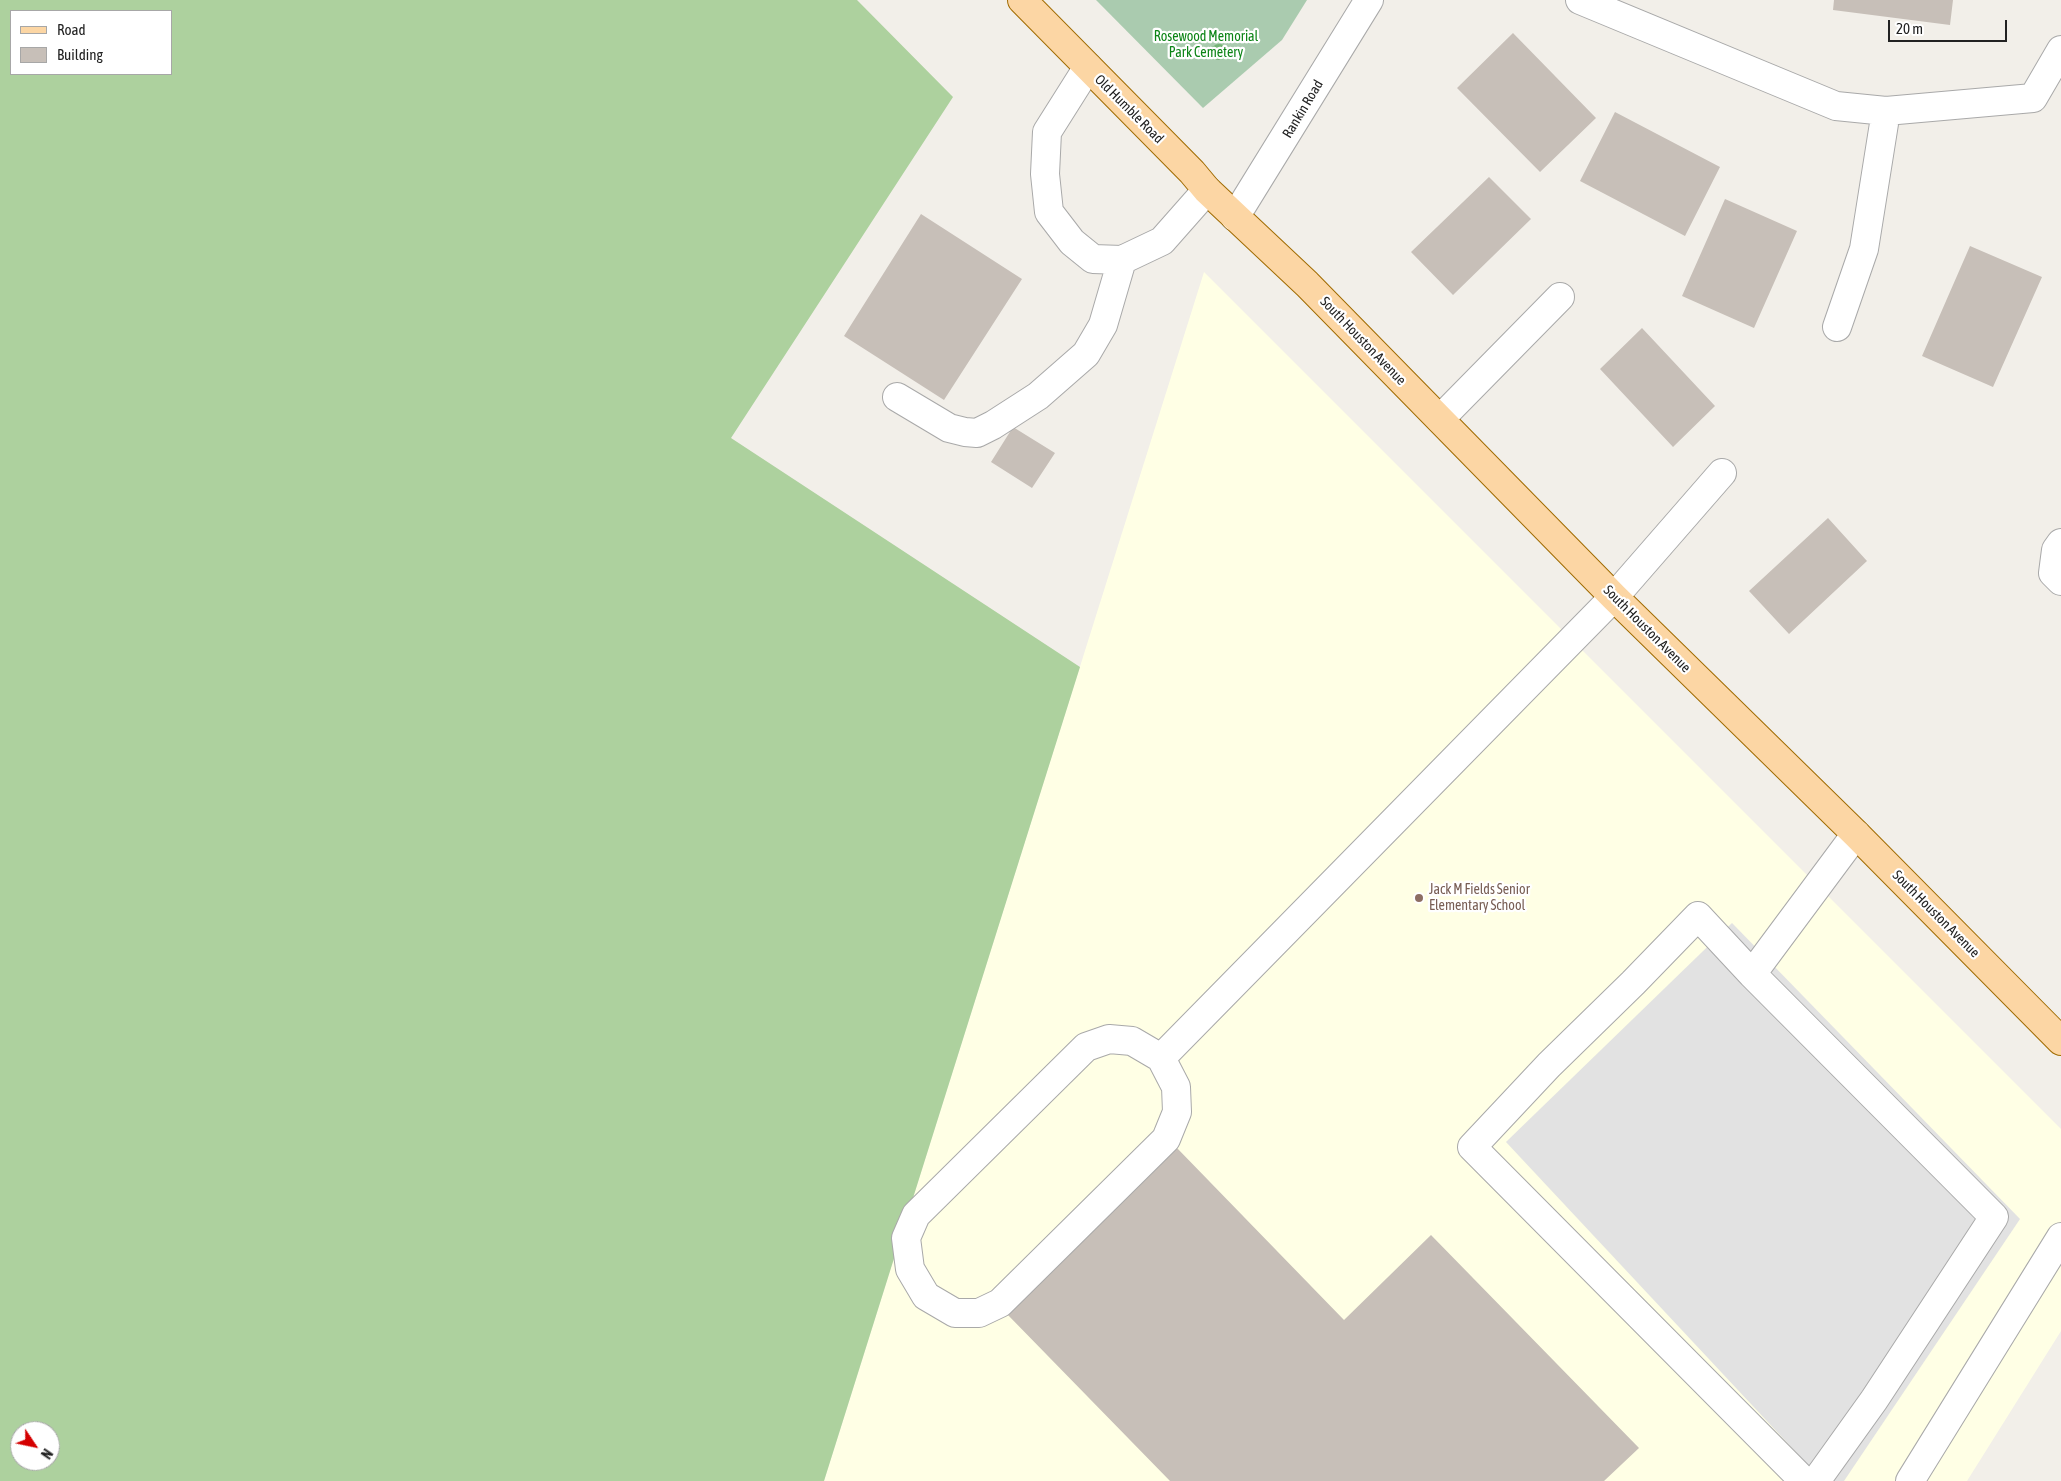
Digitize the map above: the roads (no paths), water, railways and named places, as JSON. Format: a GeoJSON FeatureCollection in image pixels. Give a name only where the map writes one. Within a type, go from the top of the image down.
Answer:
{"type":"FeatureCollection","features":[{"type":"Feature","properties":{"kind":"main road","name":"Old Humble Road"},"geometry":{"type":"LineString","coordinates":[[1022,0],[1235,217]]}},
{"type":"Feature","properties":{"kind":"main road","name":"South Houston Avenue"},"geometry":{"type":"LineString","coordinates":[[1235,217],[1307,284],[1614,597],[1856,834],[2061,1041]]}},
{"type":"Feature","properties":{"kind":"street","name":"Rankin Road"},"geometry":{"type":"LineString","coordinates":[[1235,217],[1369,0]]}},
{"type":"Feature","properties":{"kind":"street"},"geometry":{"type":"LineString","coordinates":[[1580,0],[1836,106],[1886,111],[2033,98],[2061,50]]}},
{"type":"Feature","properties":{"kind":"street"},"geometry":{"type":"LineString","coordinates":[[1088,67],[1047,132],[1045,174],[1049,212],[1072,242],[1093,259],[1122,260],[1162,241],[1207,190]]}},
{"type":"Feature","properties":{"kind":"street"},"geometry":{"type":"LineString","coordinates":[[1837,327],[1864,250],[1886,111]]}},
{"type":"Feature","properties":{"kind":"street"},"geometry":{"type":"LineString","coordinates":[[897,397],[949,428],[965,432],[977,433],[1000,420],[1038,396],[1086,354],[1103,325],[1122,260]]}},
{"type":"Feature","properties":{"kind":"street"},"geometry":{"type":"LineString","coordinates":[[1440,420],[1560,297]]}},
{"type":"Feature","properties":{"kind":"street"},"geometry":{"type":"LineString","coordinates":[[1161,1058],[1614,597],[1722,473]]}},
{"type":"Feature","properties":{"kind":"street"},"geometry":{"type":"LineString","coordinates":[[2061,543],[2056,550],[2054,573],[2061,581]]}},
{"type":"Feature","properties":{"kind":"street"},"geometry":{"type":"LineString","coordinates":[[1752,974],[1856,834]]}},
{"type":"Feature","properties":{"kind":"street"},"geometry":{"type":"LineString","coordinates":[[1804,1481],[1472,1147],[1549,1065],[1634,983],[1698,916],[1752,974],[1994,1217],[1874,1400],[1816,1481]]}},
{"type":"Feature","properties":{"kind":"street"},"geometry":{"type":"LineString","coordinates":[[1109,1039],[1132,1041],[1161,1058],[1176,1087],[1177,1112],[1166,1139],[1000,1304],[979,1314],[955,1313],[926,1296],[910,1269],[906,1238],[916,1215],[1086,1047],[1109,1039]]}},
{"type":"Feature","properties":{"kind":"street"},"geometry":{"type":"LineString","coordinates":[[1910,1481],[2061,1237]]}},
{"type":"Feature","properties":{"kind":"place","name":"Jack M Fields Senior Elementary School"},"geometry":{"type":"Point","coordinates":[1419,898]}},
{"type":"Feature","properties":{"kind":"park label","name":"Rosewood Memorial Park Cemetery"},"geometry":{"type":"Point","coordinates":[1206,46]}}]}
